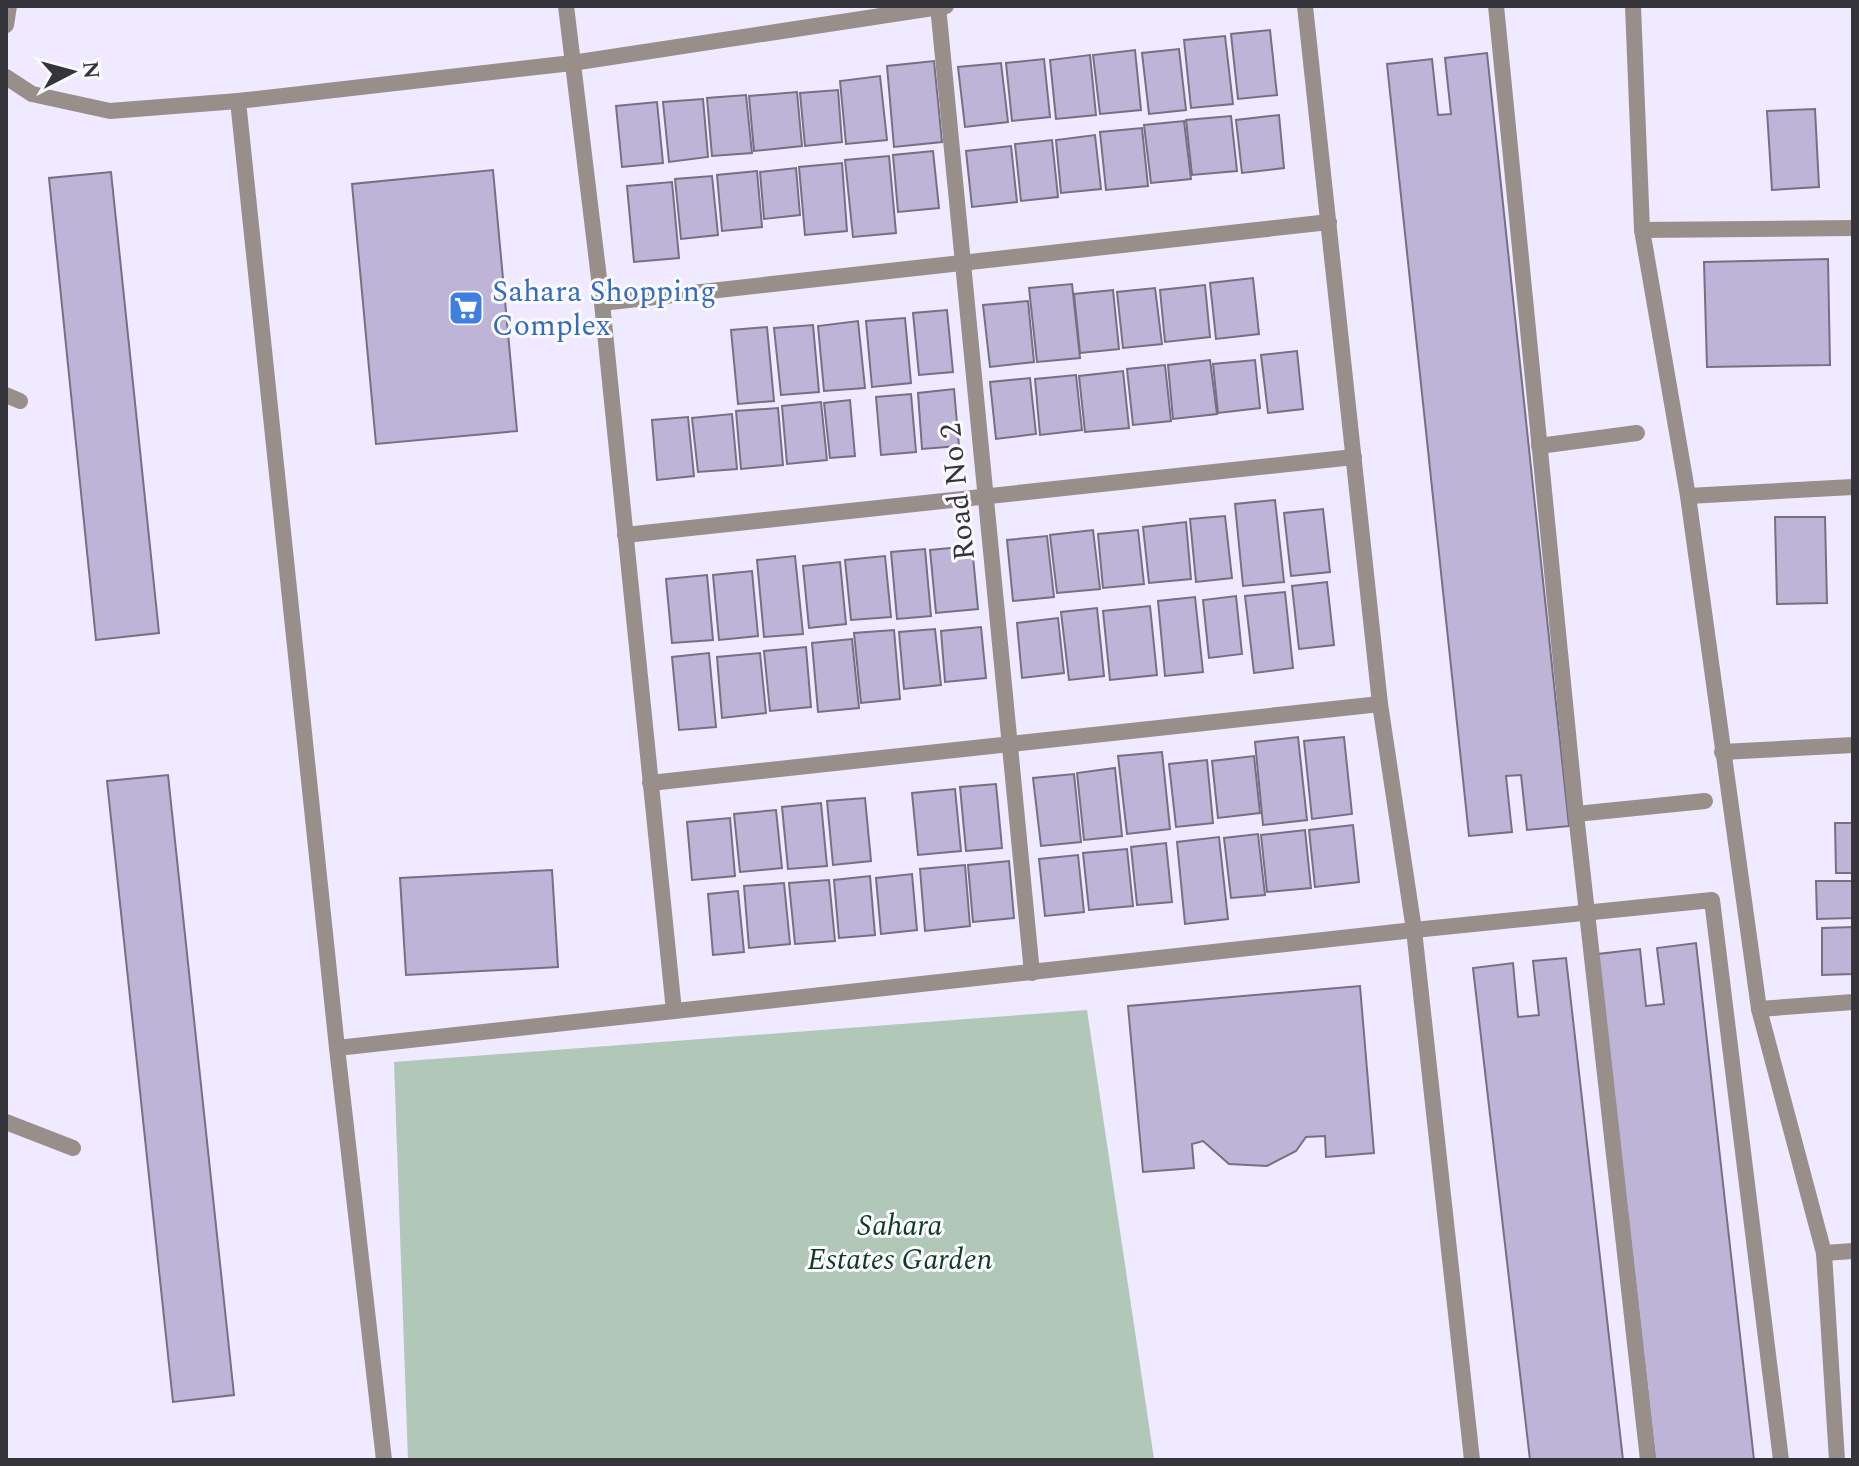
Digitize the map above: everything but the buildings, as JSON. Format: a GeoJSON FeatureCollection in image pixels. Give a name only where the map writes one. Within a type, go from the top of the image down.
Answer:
{"type":"FeatureCollection","features":[{"type":"Feature","properties":{"kind":"street"},"geometry":{"type":"LineString","coordinates":[[6,25],[9,6]]}},
{"type":"Feature","properties":{"kind":"street"},"geometry":{"type":"LineString","coordinates":[[566,6],[602,303],[674,1011]]}},
{"type":"Feature","properties":{"kind":"street","name":"Road No 2"},"geometry":{"type":"LineString","coordinates":[[938,6],[1032,973]]}},
{"type":"Feature","properties":{"kind":"street"},"geometry":{"type":"LineString","coordinates":[[6,77],[32,94],[110,111],[238,101],[572,63],[946,6]]}},
{"type":"Feature","properties":{"kind":"street"},"geometry":{"type":"LineString","coordinates":[[1305,6],[1380,704],[1414,930],[1472,1460]]}},
{"type":"Feature","properties":{"kind":"street"},"geometry":{"type":"LineString","coordinates":[[1496,6],[1586,912],[1648,1460]]}},
{"type":"Feature","properties":{"kind":"street"},"geometry":{"type":"LineString","coordinates":[[1633,6],[1642,230],[1688,496],[1759,1009],[1824,1253],[1837,1460]]}},
{"type":"Feature","properties":{"kind":"street"},"geometry":{"type":"LineString","coordinates":[[238,101],[337,1048],[384,1460]]}},
{"type":"Feature","properties":{"kind":"street"},"geometry":{"type":"LineString","coordinates":[[602,303],[1329,222]]}},
{"type":"Feature","properties":{"kind":"street"},"geometry":{"type":"LineString","coordinates":[[1642,230],[1853,228]]}},
{"type":"Feature","properties":{"kind":"street"},"geometry":{"type":"LineString","coordinates":[[1539,446],[1637,433]]}},
{"type":"Feature","properties":{"kind":"street"},"geometry":{"type":"LineString","coordinates":[[625,535],[1354,457]]}},
{"type":"Feature","properties":{"kind":"street"},"geometry":{"type":"LineString","coordinates":[[1688,496],[1853,487]]}},
{"type":"Feature","properties":{"kind":"street"},"geometry":{"type":"LineString","coordinates":[[650,783],[1380,704]]}},
{"type":"Feature","properties":{"kind":"street"},"geometry":{"type":"LineString","coordinates":[[1722,752],[1853,745]]}},
{"type":"Feature","properties":{"kind":"street"},"geometry":{"type":"LineString","coordinates":[[1576,814],[1705,801]]}},
{"type":"Feature","properties":{"kind":"street"},"geometry":{"type":"LineString","coordinates":[[337,1048],[1712,900],[1781,1460]]}},
{"type":"Feature","properties":{"kind":"street"},"geometry":{"type":"LineString","coordinates":[[1759,1009],[1853,1002]]}},
{"type":"Feature","properties":{"kind":"street"},"geometry":{"type":"LineString","coordinates":[[6,1122],[73,1148]]}},
{"type":"Feature","properties":{"kind":"street"},"geometry":{"type":"LineString","coordinates":[[1824,1253],[1853,1251]]}},
{"type":"Feature","properties":{"kind":"green space","name":"Sahara Estates Garden"},"geometry":{"type":"Polygon","coordinates":[[[1087,1010],[1154,1459],[408,1460],[394,1062],[1087,1010]]]}},
{"type":"Feature","properties":{"kind":"place","name":"Sahara Shopping Complex"},"geometry":{"type":"Point","coordinates":[466,308]}}]}
